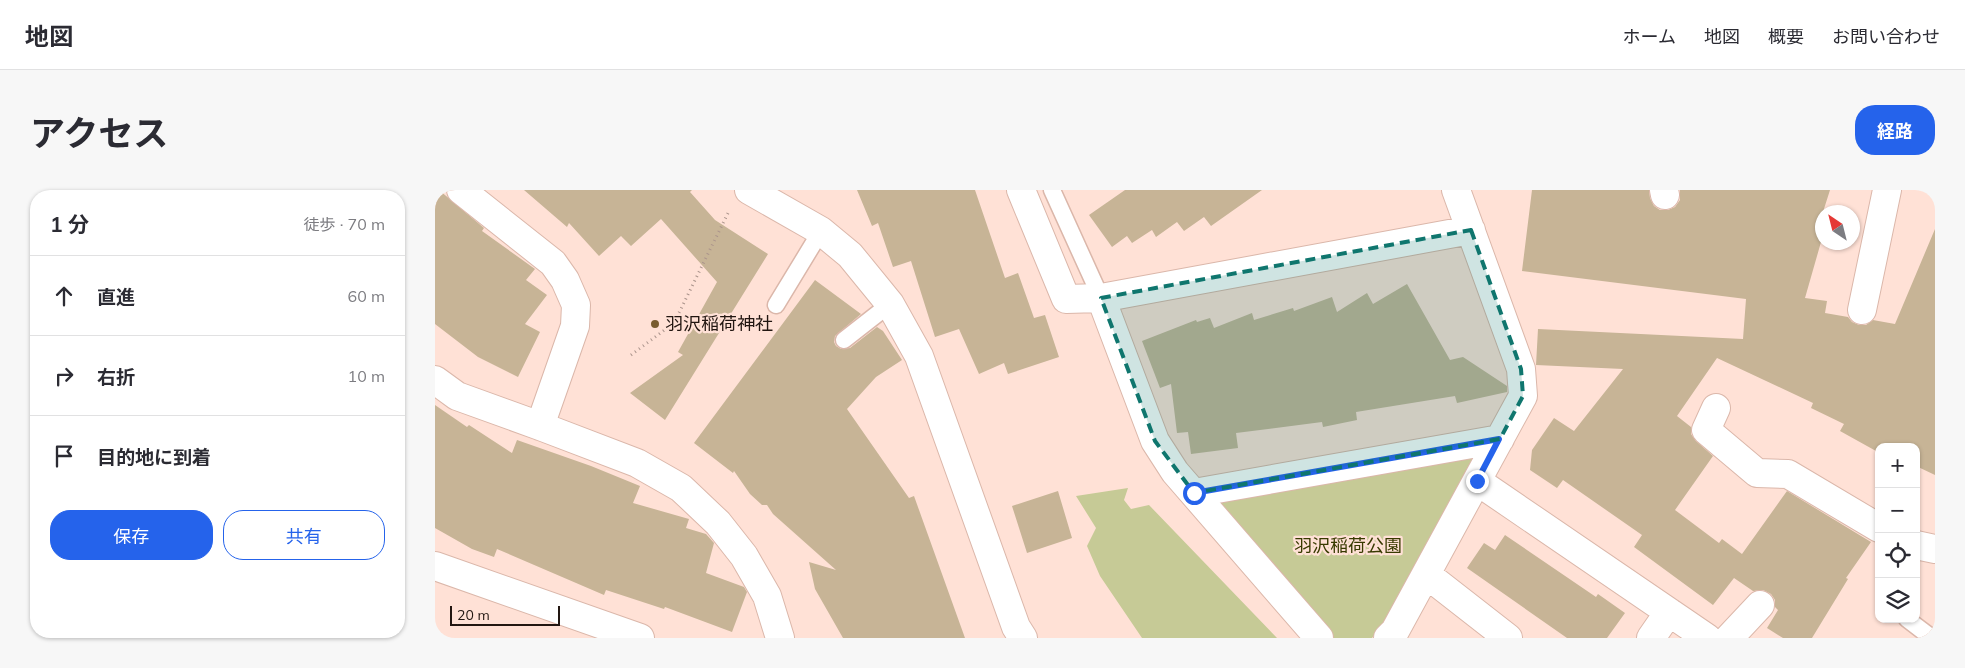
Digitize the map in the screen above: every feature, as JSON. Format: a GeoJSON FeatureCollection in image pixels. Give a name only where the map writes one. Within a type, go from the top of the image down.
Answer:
{"type":"FeatureCollection","features":[{"type":"Feature","properties":{"kind":"street"},"geometry":{"type":"LineString","coordinates":[[461,190],[553,263],[565,280],[576,305],[575,326],[541,426]]}},
{"type":"Feature","properties":{"kind":"street"},"geometry":{"type":"LineString","coordinates":[[1021,190],[1066,299],[1101,298],[1471,230]]}},
{"type":"Feature","properties":{"kind":"street"},"geometry":{"type":"LineString","coordinates":[[1388,638],[1395,631],[1523,396],[1521,369],[1456,190]]}},
{"type":"Feature","properties":{"kind":"street"},"geometry":{"type":"LineString","coordinates":[[1862,310],[1887,190]]}},
{"type":"Feature","properties":{"kind":"street"},"geometry":{"type":"LineString","coordinates":[[739,199],[821,231],[850,254],[890,304],[919,356],[1016,627],[1023,638]]}},
{"type":"Feature","properties":{"kind":"street"},"geometry":{"type":"LineString","coordinates":[[1101,298],[1155,440],[1175,472],[1319,638]]}},
{"type":"Feature","properties":{"kind":"street"},"geometry":{"type":"LineString","coordinates":[[435,380],[457,396],[637,463],[681,488],[718,523],[745,556],[767,596],[780,638]]}},
{"type":"Feature","properties":{"kind":"street"},"geometry":{"type":"LineString","coordinates":[[1716,408],[1706,430],[1757,473],[1789,474],[1875,526]]}},
{"type":"Feature","properties":{"kind":"street"},"geometry":{"type":"LineString","coordinates":[[1194,493],[1499,439]]}},
{"type":"Feature","properties":{"kind":"street"},"geometry":{"type":"LineString","coordinates":[[1477,481],[1707,638]]}},
{"type":"Feature","properties":{"kind":"street"},"geometry":{"type":"LineString","coordinates":[[1920,546],[1935,549]]}},
{"type":"Feature","properties":{"kind":"street"},"geometry":{"type":"LineString","coordinates":[[435,566],[640,638]]}},
{"type":"Feature","properties":{"kind":"street"},"geometry":{"type":"LineString","coordinates":[[1426,574],[1508,638]]}},
{"type":"Feature","properties":{"kind":"street"},"geometry":{"type":"LineString","coordinates":[[1729,638],[1760,606]]}},
{"type":"Feature","properties":{"kind":"street"},"geometry":{"type":"LineString","coordinates":[[1651,638],[1669,612]]}},
{"type":"Feature","properties":{"kind":"lane"},"geometry":{"type":"LineString","coordinates":[[1052,190],[1101,298]]}},
{"type":"Feature","properties":{"kind":"lane"},"geometry":{"type":"LineString","coordinates":[[776,305],[821,231]]}},
{"type":"Feature","properties":{"kind":"lane"},"geometry":{"type":"LineString","coordinates":[[843,340],[890,304]]}},
{"type":"Feature","properties":{"kind":"lane"},"geometry":{"type":"LineString","coordinates":[[1912,623],[1932,638]]}},
{"type":"Feature","properties":{"kind":"path"},"geometry":{"type":"LineString","coordinates":[[631,355],[673,323],[739,199]]}},
{"type":"Feature","properties":{"kind":"highlighted area"},"geometry":{"type":"Polygon","coordinates":[[[1471,230],[1521,369],[1523,396],[1500,439],[1194,493],[1155,441],[1101,298],[1471,230]]]}},
{"type":"Feature","properties":{"kind":"green space","name":"羽沢稲荷公園"},"geometry":{"type":"Polygon","coordinates":[[[1475,455],[1414,573],[1372,638],[1334,638],[1214,497],[1475,455]]]}},
{"type":"Feature","properties":{"kind":"green space"},"geometry":{"type":"Polygon","coordinates":[[[1128,488],[1124,500],[1131,509],[1149,505],[1277,638],[1142,638],[1100,576],[1087,546],[1096,528],[1076,496],[1128,488]]]}},
{"type":"Feature","properties":{"kind":"building"},"geometry":{"type":"Polygon","coordinates":[[[435,190],[439,190],[484,228],[482,231],[535,269],[526,280],[547,295],[525,324],[540,332],[518,377],[478,357],[435,324],[435,190]]]}},
{"type":"Feature","properties":{"kind":"building"},"geometry":{"type":"Polygon","coordinates":[[[524,190],[692,190],[690,192],[715,220],[768,254],[665,420],[630,393],[683,355],[678,352],[717,282],[661,219],[631,246],[621,236],[599,256],[569,223],[567,227],[524,190]]]}},
{"type":"Feature","properties":{"kind":"building"},"geometry":{"type":"Polygon","coordinates":[[[857,190],[975,190],[1005,278],[1018,273],[1034,318],[1045,315],[1059,357],[1008,374],[1004,363],[979,374],[959,329],[935,337],[911,261],[893,267],[878,223],[872,226],[857,190]]]}},
{"type":"Feature","properties":{"kind":"building"},"geometry":{"type":"Polygon","coordinates":[[[1125,190],[1262,190],[1211,226],[1204,217],[1184,231],[1177,222],[1156,237],[1152,230],[1132,243],[1127,236],[1112,247],[1089,215],[1125,190]]]}},
{"type":"Feature","properties":{"kind":"building"},"geometry":{"type":"Polygon","coordinates":[[[1532,190],[1649,190],[1654,206],[1660,210],[1668,210],[1675,207],[1680,200],[1680,190],[1830,190],[1825,205],[1815,205],[1815,250],[1819,250],[1805,298],[1827,301],[1825,313],[1848,317],[1852,322],[1859,325],[1866,325],[1873,320],[1895,324],[1935,229],[1935,475],[1920,468],[1920,443],[1875,443],[1875,450],[1840,431],[1844,424],[1811,408],[1813,403],[1717,358],[1677,416],[1691,427],[1691,434],[1696,441],[1713,456],[1675,510],[1719,543],[1722,539],[1742,554],[1787,491],[1871,542],[1846,578],[1848,579],[1812,638],[1783,638],[1767,628],[1778,610],[1775,607],[1775,600],[1771,594],[1763,590],[1753,591],[1734,578],[1713,605],[1634,547],[1642,535],[1563,480],[1557,488],[1530,470],[1532,450],[1554,418],[1574,431],[1623,369],[1536,365],[1538,329],[1743,339],[1746,299],[1522,271],[1532,190]]]}},
{"type":"Feature","properties":{"kind":"building"},"geometry":{"type":"Polygon","coordinates":[[[815,280],[861,314],[835,336],[834,342],[836,346],[841,349],[850,348],[877,327],[883,331],[902,360],[876,377],[847,409],[909,498],[914,496],[965,638],[843,638],[815,589],[809,562],[836,570],[773,514],[767,505],[762,505],[750,494],[734,471],[733,473],[694,443],[815,280]]]}},
{"type":"Feature","properties":{"kind":"building"},"geometry":{"type":"Polygon","coordinates":[[[1407,284],[1450,360],[1463,357],[1507,386],[1507,392],[1457,403],[1455,396],[1356,412],[1357,420],[1323,427],[1322,422],[1236,433],[1238,448],[1191,454],[1188,432],[1177,433],[1171,384],[1160,388],[1142,341],[1196,320],[1197,322],[1210,318],[1214,328],[1252,313],[1254,320],[1293,308],[1294,311],[1332,297],[1337,312],[1367,293],[1373,304],[1407,284]]]}},
{"type":"Feature","properties":{"kind":"building"},"geometry":{"type":"Polygon","coordinates":[[[435,405],[467,427],[469,425],[512,453],[517,440],[591,466],[640,486],[633,503],[689,519],[686,528],[706,534],[714,543],[706,573],[744,587],[747,592],[732,632],[665,607],[664,609],[606,590],[604,595],[497,549],[494,557],[472,549],[435,528],[435,405]]]}},
{"type":"Feature","properties":{"kind":"building"},"geometry":{"type":"Polygon","coordinates":[[[1058,491],[1072,538],[1027,553],[1012,506],[1058,491]]]}},
{"type":"Feature","properties":{"kind":"building"},"geometry":{"type":"Polygon","coordinates":[[[1505,535],[1596,597],[1598,594],[1625,613],[1607,638],[1567,638],[1467,568],[1484,543],[1495,550],[1505,535]]]}},
{"type":"Feature","properties":{"kind":"place","name":"羽沢稲荷神社"},"geometry":{"type":"Point","coordinates":[655,324]}},
{"type":"Feature","properties":{"kind":"route"},"geometry":{"type":"LineString","coordinates":[[1194,493],[1499,439],[1477,481]]}}]}
